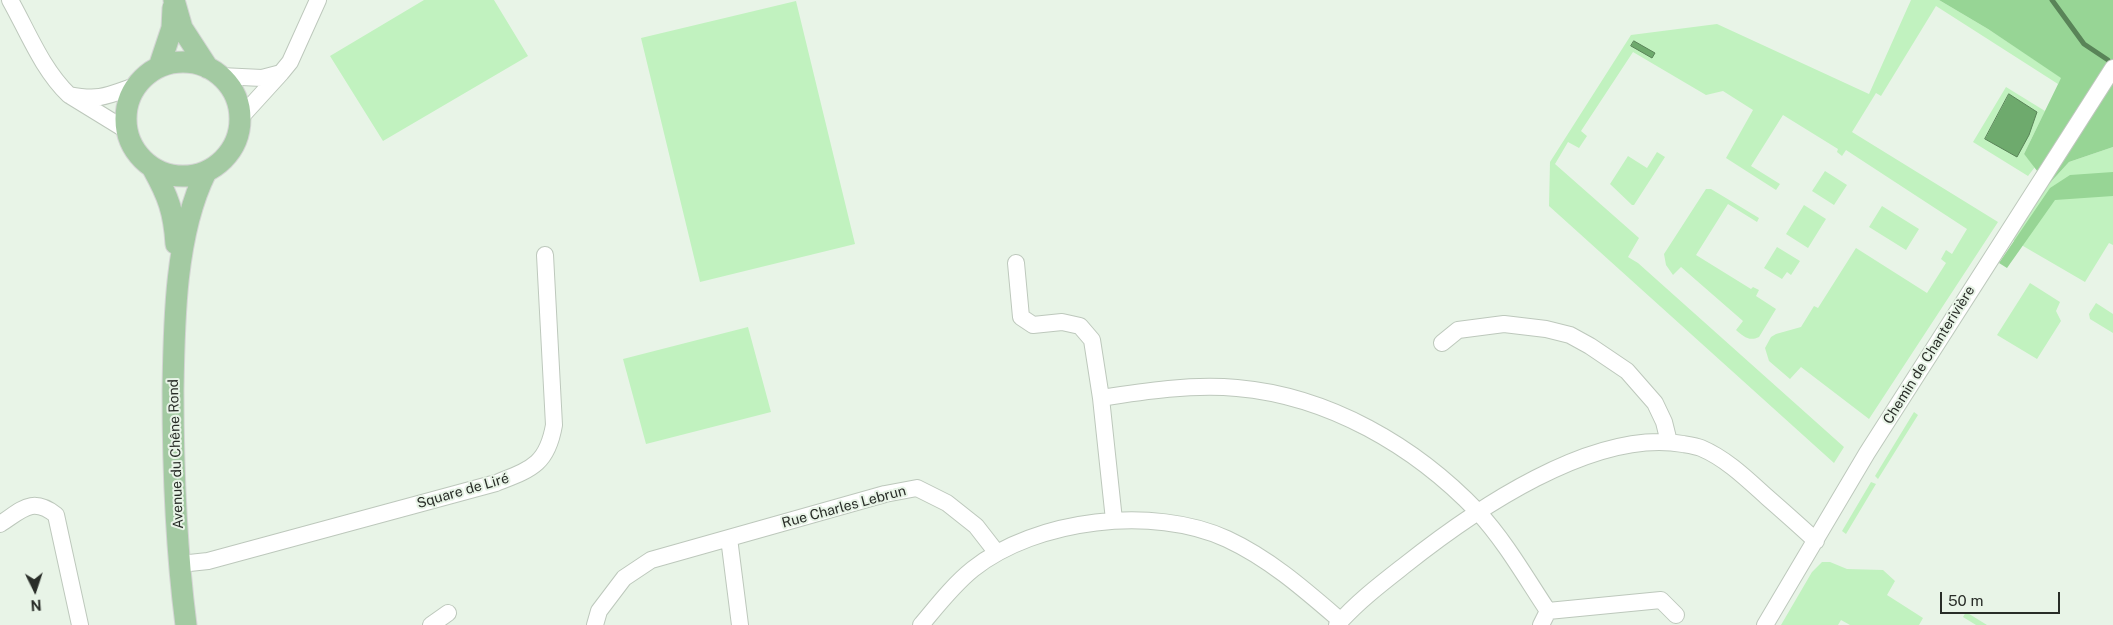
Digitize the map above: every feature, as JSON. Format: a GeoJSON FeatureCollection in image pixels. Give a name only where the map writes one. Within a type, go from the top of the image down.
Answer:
{"type":"FeatureCollection","features":[{"type":"Feature","properties":{"kind":"main road"},"geometry":{"type":"LineString","coordinates":[[159,67],[172,28],[174,0]]}},
{"type":"Feature","properties":{"kind":"main road"},"geometry":{"type":"LineString","coordinates":[[174,0],[182,28],[215,72],[231,88],[238,102],[240,118],[238,134],[231,150],[221,162],[206,172],[189,176],[170,175],[153,169],[140,158],[131,145],[126,130],[125,114],[128,100],[135,86],[146,75],[159,67],[175,62],[192,62],[215,72]]}},
{"type":"Feature","properties":{"kind":"main road","name":"Avenue du Chêne Rond"},"geometry":{"type":"LineString","coordinates":[[153,169],[167,193],[175,219],[179,283]]}},
{"type":"Feature","properties":{"kind":"main road","name":"Avenue du Chêne Rond"},"geometry":{"type":"LineString","coordinates":[[186,625],[180,564],[173,426],[174,362],[179,283],[188,216],[196,191],[206,172]]}},
{"type":"Feature","properties":{"kind":"street"},"geometry":{"type":"LineString","coordinates":[[10,0],[25,31],[57,83],[69,95],[126,130]]}},
{"type":"Feature","properties":{"kind":"street"},"geometry":{"type":"LineString","coordinates":[[240,118],[250,104],[290,62],[318,0]]}},
{"type":"Feature","properties":{"kind":"street","name":"Chemin de Chanterivière"},"geometry":{"type":"LineString","coordinates":[[1765,625],[1867,453],[2113,68]]}},
{"type":"Feature","properties":{"kind":"street"},"geometry":{"type":"LineString","coordinates":[[215,72],[262,78],[281,73]]}},
{"type":"Feature","properties":{"kind":"street"},"geometry":{"type":"LineString","coordinates":[[69,95],[91,99],[109,96],[135,86]]}},
{"type":"Feature","properties":{"kind":"street","name":"Square de Liré"},"geometry":{"type":"LineString","coordinates":[[180,564],[208,561],[496,483],[524,472],[540,461],[551,444],[554,426],[545,255]]}},
{"type":"Feature","properties":{"kind":"street"},"geometry":{"type":"LineString","coordinates":[[1016,263],[1020,317],[1033,325],[1062,322],[1080,326],[1092,340],[1101,398],[1114,520]]}},
{"type":"Feature","properties":{"kind":"street"},"geometry":{"type":"LineString","coordinates":[[1442,342],[1458,330],[1504,324],[1546,329],[1570,336],[1590,346],[1627,371],[1655,403],[1664,422],[1669,442]]}},
{"type":"Feature","properties":{"kind":"street"},"geometry":{"type":"LineString","coordinates":[[1101,398],[1138,392],[1213,387],[1238,388],[1307,403],[1360,424],[1407,450],[1451,485],[1491,528],[1544,618],[1662,600],[1676,615]]}},
{"type":"Feature","properties":{"kind":"street"},"geometry":{"type":"LineString","coordinates":[[921,625],[938,604],[972,570],[997,553],[1036,537],[1076,526],[1114,520],[1167,522],[1226,539],[1264,559],[1304,589],[1339,623],[1380,584],[1438,539],[1478,512],[1544,474],[1621,445],[1647,441],[1669,442],[1701,448],[1733,467],[1816,541]]}},
{"type":"Feature","properties":{"kind":"street","name":"Rue Charles Lebrun"},"geometry":{"type":"LineString","coordinates":[[595,625],[599,611],[624,578],[651,560],[885,494],[917,488],[947,503],[962,514],[976,526],[997,553]]}},
{"type":"Feature","properties":{"kind":"street"},"geometry":{"type":"LineString","coordinates":[[0,524],[28,506],[44,506],[56,515],[80,625]]}},
{"type":"Feature","properties":{"kind":"street"},"geometry":{"type":"LineString","coordinates":[[729,538],[740,625]]}},
{"type":"Feature","properties":{"kind":"street"},"geometry":{"type":"LineString","coordinates":[[431,625],[448,613]]}},
{"type":"Feature","properties":{"kind":"shaded area"},"geometry":{"type":"Polygon","coordinates":[[[424,0],[494,0],[528,56],[383,141],[330,56],[424,0]]]}},
{"type":"Feature","properties":{"kind":"shaded area"},"geometry":{"type":"Polygon","coordinates":[[[1911,0],[1939,0],[1988,29],[2062,78],[2058,84],[1936,6],[1881,96],[1876,93],[1852,132],[1998,222],[1869,419],[1801,367],[1790,379],[1769,361],[1765,348],[1771,337],[1776,334],[1801,327],[1814,306],[1818,308],[1856,248],[1927,293],[1946,263],[1941,259],[1946,250],[1952,254],[1967,229],[1846,150],[1842,156],[1837,152],[1838,149],[1783,115],[1751,166],[1780,184],[1776,190],[1726,158],[1753,110],[1723,91],[1706,95],[1633,52],[1581,131],[1587,136],[1579,148],[1568,142],[1555,164],[1639,238],[1628,257],[1638,263],[1844,447],[1834,463],[1549,206],[1550,162],[1631,35],[1717,24],[1869,94],[1911,0]]]}},
{"type":"Feature","properties":{"kind":"shaded area"},"geometry":{"type":"Polygon","coordinates":[[[1939,0],[2113,0],[2113,147],[2069,162],[2048,185],[2024,154],[2061,78],[1988,29],[1939,0]]]}},
{"type":"Feature","properties":{"kind":"shaded area"},"geometry":{"type":"Polygon","coordinates":[[[796,1],[855,244],[700,282],[641,38],[796,1]]]}},
{"type":"Feature","properties":{"kind":"shaded area"},"geometry":{"type":"Polygon","coordinates":[[[1634,41],[1655,53],[1652,58],[1631,46],[1634,41]]]}},
{"type":"Feature","properties":{"kind":"shaded area"},"geometry":{"type":"Polygon","coordinates":[[[2006,87],[2045,111],[2024,154],[2035,167],[2028,176],[1973,142],[2006,87]]]}},
{"type":"Feature","properties":{"kind":"shaded area"},"geometry":{"type":"Polygon","coordinates":[[[2009,94],[2037,112],[2029,135],[2017,157],[1985,139],[2009,94]]]}},
{"type":"Feature","properties":{"kind":"shaded area"},"geometry":{"type":"Polygon","coordinates":[[[2113,147],[2113,245],[2109,243],[2085,282],[2011,239],[2048,185],[2069,162],[2113,147]]]}},
{"type":"Feature","properties":{"kind":"shaded area"},"geometry":{"type":"Polygon","coordinates":[[[1657,152],[1665,157],[1634,205],[1632,205],[1610,184],[1628,156],[1647,168],[1657,152]]]}},
{"type":"Feature","properties":{"kind":"shaded area"},"geometry":{"type":"Polygon","coordinates":[[[1825,171],[1847,185],[1834,205],[1812,191],[1825,171]]]}},
{"type":"Feature","properties":{"kind":"shaded area"},"geometry":{"type":"Polygon","coordinates":[[[2113,172],[2113,196],[2055,200],[2007,268],[1999,263],[2050,188],[2070,175],[2113,172]]]}},
{"type":"Feature","properties":{"kind":"shaded area"},"geometry":{"type":"Polygon","coordinates":[[[1706,189],[1711,189],[1759,218],[1757,222],[1728,204],[1696,255],[1751,289],[1753,287],[1759,290],[1756,296],[1776,309],[1759,337],[1746,338],[1736,330],[1743,321],[1681,267],[1673,275],[1666,265],[1664,254],[1706,189]]]}},
{"type":"Feature","properties":{"kind":"shaded area"},"geometry":{"type":"Polygon","coordinates":[[[1804,205],[1826,219],[1808,248],[1786,234],[1804,205]]]}},
{"type":"Feature","properties":{"kind":"shaded area"},"geometry":{"type":"Polygon","coordinates":[[[1882,206],[1919,229],[1906,250],[1869,227],[1882,206]]]}},
{"type":"Feature","properties":{"kind":"shaded area"},"geometry":{"type":"Polygon","coordinates":[[[1777,247],[1800,261],[1791,275],[1787,272],[1782,279],[1764,268],[1777,247]]]}},
{"type":"Feature","properties":{"kind":"shaded area"},"geometry":{"type":"Polygon","coordinates":[[[2030,283],[2060,302],[2056,311],[2061,321],[2037,359],[1997,335],[2030,283]]]}},
{"type":"Feature","properties":{"kind":"shaded area"},"geometry":{"type":"Polygon","coordinates":[[[2096,303],[2113,314],[2113,333],[2090,319],[2089,314],[2096,303]]]}},
{"type":"Feature","properties":{"kind":"shaded area"},"geometry":{"type":"Polygon","coordinates":[[[748,327],[771,412],[646,444],[623,359],[748,327]]]}},
{"type":"Feature","properties":{"kind":"shaded area"},"geometry":{"type":"Polygon","coordinates":[[[1914,412],[1918,415],[1878,479],[1875,476],[1914,412]]]}},
{"type":"Feature","properties":{"kind":"shaded area"},"geometry":{"type":"Polygon","coordinates":[[[1871,482],[1876,484],[1846,534],[1842,531],[1871,482]]]}},
{"type":"Feature","properties":{"kind":"shaded area"},"geometry":{"type":"Polygon","coordinates":[[[1822,562],[1830,562],[1847,569],[1883,570],[1895,581],[1887,595],[1923,618],[1919,625],[1850,625],[1841,620],[1838,625],[1781,625],[1812,572],[1822,562]]]}},
{"type":"Feature","properties":{"kind":"shaded area"},"geometry":{"type":"Polygon","coordinates":[[[1966,612],[1987,625],[1976,625],[1963,617],[1966,612]]]}},
{"type":"Feature","properties":{"kind":"waterway"},"geometry":{"type":"LineString","coordinates":[[2052,0],[2084,44],[2108,60]]}}]}
